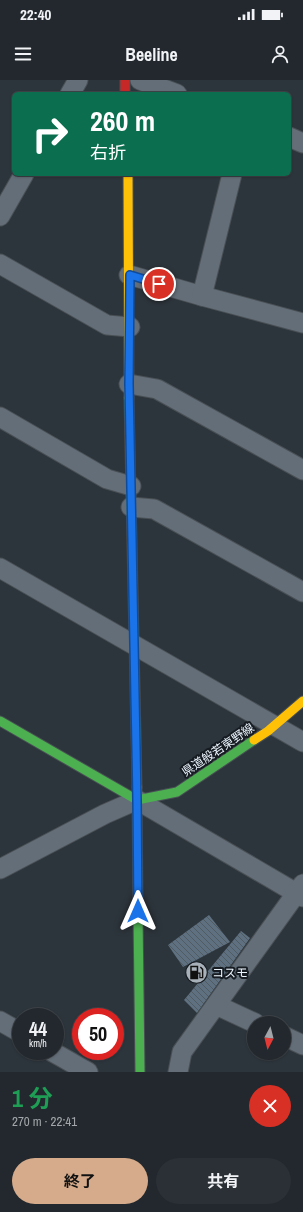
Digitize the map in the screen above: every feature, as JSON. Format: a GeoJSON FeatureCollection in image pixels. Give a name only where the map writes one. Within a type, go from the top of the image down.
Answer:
{"type":"FeatureCollection","features":[{"type":"Feature","properties":{"kind":"main road"},"geometry":{"type":"LineString","coordinates":[[125,80],[125,92]]}},
{"type":"Feature","properties":{"kind":"main road"},"geometry":{"type":"LineString","coordinates":[[128,176],[130,275],[129,384],[137,800],[140,1072]]}},
{"type":"Feature","properties":{"kind":"main road","name":"県道般若東野線"},"geometry":{"type":"LineString","coordinates":[[137,800],[177,792],[274,726],[303,701]]}},
{"type":"Feature","properties":{"kind":"main road"},"geometry":{"type":"LineString","coordinates":[[0,721],[137,800]]}},
{"type":"Feature","properties":{"kind":"street"},"geometry":{"type":"LineString","coordinates":[[71,92],[78,80]]}},
{"type":"Feature","properties":{"kind":"street"},"geometry":{"type":"LineString","coordinates":[[140,80],[172,92]]}},
{"type":"Feature","properties":{"kind":"street"},"geometry":{"type":"LineString","coordinates":[[291,138],[303,143]]}},
{"type":"Feature","properties":{"kind":"street"},"geometry":{"type":"LineString","coordinates":[[0,216],[23,176]]}},
{"type":"Feature","properties":{"kind":"street"},"geometry":{"type":"LineString","coordinates":[[202,296],[232,176]]}},
{"type":"Feature","properties":{"kind":"street"},"geometry":{"type":"LineString","coordinates":[[0,264],[107,325],[130,327]]}},
{"type":"Feature","properties":{"kind":"street"},"geometry":{"type":"LineString","coordinates":[[130,275],[303,323]]}},
{"type":"Feature","properties":{"kind":"street"},"geometry":{"type":"LineString","coordinates":[[129,384],[157,389],[303,470]]}},
{"type":"Feature","properties":{"kind":"street"},"geometry":{"type":"LineString","coordinates":[[0,418],[107,479],[131,486]]}},
{"type":"Feature","properties":{"kind":"street"},"geometry":{"type":"LineString","coordinates":[[131,507],[154,509],[303,592]]}},
{"type":"Feature","properties":{"kind":"street"},"geometry":{"type":"LineString","coordinates":[[0,568],[303,742]]}},
{"type":"Feature","properties":{"kind":"street"},"geometry":{"type":"LineString","coordinates":[[0,869],[104,814],[137,800],[301,892],[182,1052],[178,1072]]}},
{"type":"Feature","properties":{"kind":"street"},"geometry":{"type":"LineString","coordinates":[[216,1006],[247,1020]]}},
{"type":"Feature","properties":{"kind":"street"},"geometry":{"type":"LineString","coordinates":[[0,1021],[12,1028]]}},
{"type":"Feature","properties":{"kind":"street"},"geometry":{"type":"LineString","coordinates":[[291,1039],[303,1045]]}},
{"type":"Feature","properties":{"kind":"street"},"geometry":{"type":"LineString","coordinates":[[64,1058],[88,1072]]}},
{"type":"Feature","properties":{"kind":"building"},"geometry":{"type":"Polygon","coordinates":[[[209,915],[230,942],[183,967],[168,945],[209,915]]]}},
{"type":"Feature","properties":{"kind":"building"},"geometry":{"type":"Polygon","coordinates":[[[241,931],[250,938],[197,1013],[184,1000],[241,931]]]}},
{"type":"Feature","properties":{"kind":"traffic: fast"},"geometry":{"type":"LineString","coordinates":[[129,398],[137,787]]}},
{"type":"Feature","properties":{"kind":"traffic: fast"},"geometry":{"type":"LineString","coordinates":[[0,721],[137,800],[177,792],[254,740]]}},
{"type":"Feature","properties":{"kind":"traffic: fast"},"geometry":{"type":"LineString","coordinates":[[138,914],[140,1072]]}},
{"type":"Feature","properties":{"kind":"traffic: slow"},"geometry":{"type":"LineString","coordinates":[[128,176],[129,398]]}},
{"type":"Feature","properties":{"kind":"traffic: slow"},"geometry":{"type":"LineString","coordinates":[[254,740],[268,731],[303,701]]}},
{"type":"Feature","properties":{"kind":"traffic: slow"},"geometry":{"type":"LineString","coordinates":[[137,787],[138,914]]}},
{"type":"Feature","properties":{"kind":"traffic: jam"},"geometry":{"type":"LineString","coordinates":[[125,80],[125,92]]}},
{"type":"Feature","properties":{"kind":"place","name":"コスモ"},"geometry":{"type":"Point","coordinates":[196,973]}},
{"type":"Feature","properties":{"kind":"route"},"geometry":{"type":"LineString","coordinates":[[138,911],[129,384],[130,275],[159,284]]}}]}
